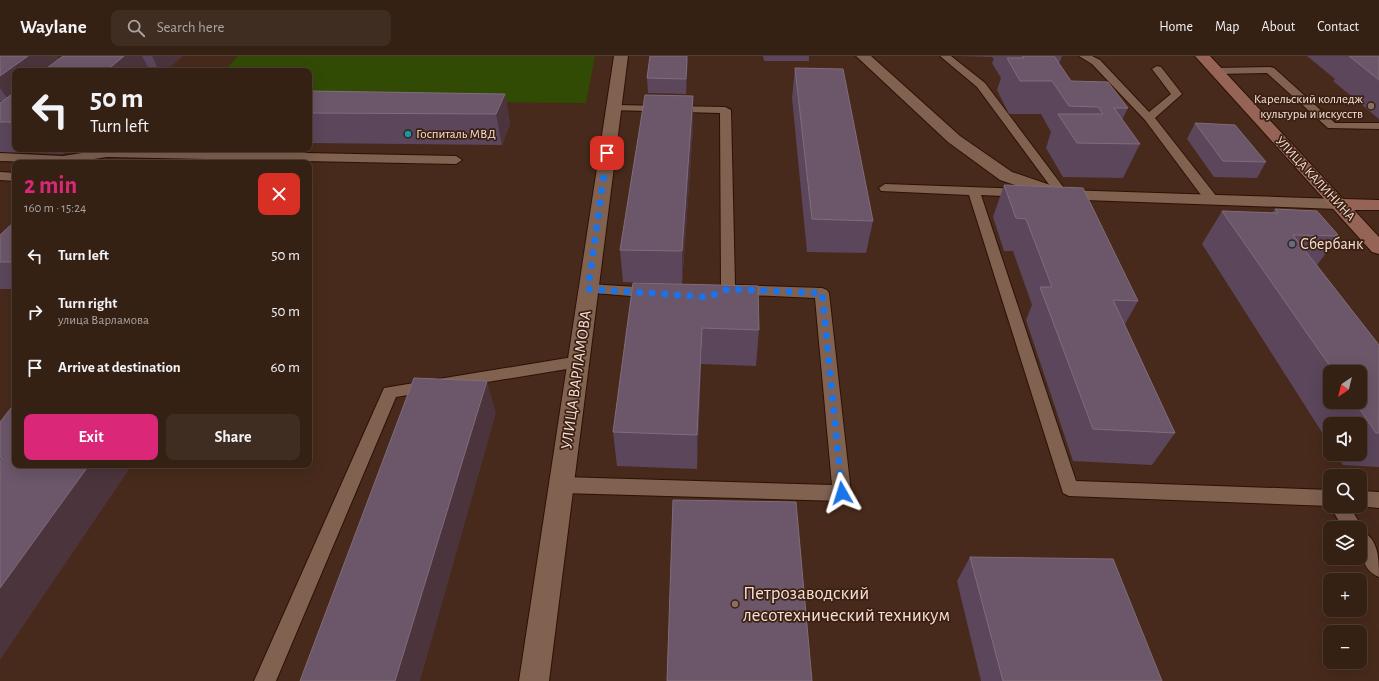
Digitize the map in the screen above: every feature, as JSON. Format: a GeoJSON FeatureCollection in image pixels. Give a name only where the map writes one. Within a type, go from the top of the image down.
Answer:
{"type":"FeatureCollection","features":[{"type":"Feature","properties":{"kind":"main road","name":"УЛИЦА КАЛИНИНА"},"geometry":{"type":"LineString","coordinates":[[1202,56],[1379,248]]}},
{"type":"Feature","properties":{"kind":"main road"},"geometry":{"type":"LineString","coordinates":[[1338,204],[1379,205]]}},
{"type":"Feature","properties":{"kind":"street","name":"УЛИЦА ВАРЛАМОВА"},"geometry":{"type":"LineString","coordinates":[[534,681],[621,56]]}},
{"type":"Feature","properties":{"kind":"street"},"geometry":{"type":"LineString","coordinates":[[863,56],[954,139],[1006,176],[1063,195],[1338,204]]}},
{"type":"Feature","properties":{"kind":"lane"},"geometry":{"type":"LineString","coordinates":[[945,56],[981,85],[1063,195]]}},
{"type":"Feature","properties":{"kind":"lane"},"geometry":{"type":"LineString","coordinates":[[1084,56],[1096,62],[1149,118],[1212,200]]}},
{"type":"Feature","properties":{"kind":"lane"},"geometry":{"type":"LineString","coordinates":[[1149,118],[1177,94],[1157,69]]}},
{"type":"Feature","properties":{"kind":"lane"},"geometry":{"type":"LineString","coordinates":[[1215,71],[1270,70],[1332,126],[1379,126]]}},
{"type":"Feature","properties":{"kind":"lane"},"geometry":{"type":"LineString","coordinates":[[562,485],[842,493],[822,293],[722,292],[725,110],[614,108]]}},
{"type":"Feature","properties":{"kind":"lane"},"geometry":{"type":"LineString","coordinates":[[68,160],[107,154],[456,160]]}},
{"type":"Feature","properties":{"kind":"lane"},"geometry":{"type":"LineString","coordinates":[[0,157],[46,160]]}},
{"type":"Feature","properties":{"kind":"lane"},"geometry":{"type":"LineString","coordinates":[[0,176],[12,177]]}},
{"type":"Feature","properties":{"kind":"lane"},"geometry":{"type":"LineString","coordinates":[[885,188],[1063,195]]}},
{"type":"Feature","properties":{"kind":"lane"},"geometry":{"type":"LineString","coordinates":[[974,192],[1069,488],[1323,498]]}},
{"type":"Feature","properties":{"kind":"lane"},"geometry":{"type":"LineString","coordinates":[[588,289],[671,294]]}},
{"type":"Feature","properties":{"kind":"lane"},"geometry":{"type":"LineString","coordinates":[[265,681],[390,392],[578,362]]}},
{"type":"Feature","properties":{"kind":"lane"},"geometry":{"type":"LineString","coordinates":[[1367,499],[1379,500]]}},
{"type":"Feature","properties":{"kind":"lane"},"geometry":{"type":"LineString","coordinates":[[1367,549],[1379,568]]}},
{"type":"Feature","properties":{"kind":"green space"},"geometry":{"type":"Polygon","coordinates":[[[238,56],[595,56],[586,103],[312,100],[312,68],[227,68],[238,56]]]}},
{"type":"Feature","properties":{"kind":"building"},"geometry":{"type":"Polygon","coordinates":[[[0,56],[28,56],[0,76],[0,56]]]}},
{"type":"Feature","properties":{"kind":"building"},"geometry":{"type":"Polygon","coordinates":[[[63,56],[124,56],[110,68],[47,68],[63,56]]]}},
{"type":"Feature","properties":{"kind":"building"},"geometry":{"type":"Polygon","coordinates":[[[650,56],[687,56],[686,79],[647,78],[650,56]]]}},
{"type":"Feature","properties":{"kind":"building"},"geometry":{"type":"Polygon","coordinates":[[[1022,56],[1054,56],[1071,81],[1108,82],[1128,108],[1114,108],[1140,144],[1077,143],[1058,114],[1103,114],[1098,107],[1069,106],[1052,81],[1020,81],[1007,58],[1024,58],[1022,56]]]}},
{"type":"Feature","properties":{"kind":"building"},"geometry":{"type":"Polygon","coordinates":[[[1349,56],[1379,56],[1379,80],[1349,56]]]}},
{"type":"Feature","properties":{"kind":"building"},"geometry":{"type":"Polygon","coordinates":[[[795,68],[843,69],[873,221],[812,219],[795,68]]]}},
{"type":"Feature","properties":{"kind":"building"},"geometry":{"type":"Polygon","coordinates":[[[312,91],[505,94],[496,114],[312,113],[312,91]]]}},
{"type":"Feature","properties":{"kind":"building"},"geometry":{"type":"Polygon","coordinates":[[[12,94],[12,122],[0,122],[0,103],[12,94]]]}},
{"type":"Feature","properties":{"kind":"building"},"geometry":{"type":"Polygon","coordinates":[[[645,95],[693,96],[682,251],[620,250],[645,95]]]}},
{"type":"Feature","properties":{"kind":"building"},"geometry":{"type":"Polygon","coordinates":[[[1195,123],[1235,125],[1266,162],[1223,161],[1195,123]]]}},
{"type":"Feature","properties":{"kind":"building"},"geometry":{"type":"Polygon","coordinates":[[[1004,185],[1083,188],[1138,301],[1113,300],[1175,433],[1093,429],[1040,287],[1052,287],[1026,219],[1016,218],[1004,185]]]}},
{"type":"Feature","properties":{"kind":"building"},"geometry":{"type":"Polygon","coordinates":[[[1275,209],[1317,211],[1339,236],[1293,235],[1379,345],[1379,433],[1376,433],[1367,420],[1367,417],[1365,417],[1360,409],[1367,409],[1367,365],[1329,365],[1222,211],[1278,213],[1275,209]]]}},
{"type":"Feature","properties":{"kind":"building"},"geometry":{"type":"Polygon","coordinates":[[[12,224],[12,262],[0,262],[0,235],[12,224]]]}},
{"type":"Feature","properties":{"kind":"building"},"geometry":{"type":"Polygon","coordinates":[[[633,283],[758,286],[759,330],[702,328],[697,435],[613,432],[633,283]]]}},
{"type":"Feature","properties":{"kind":"building"},"geometry":{"type":"Polygon","coordinates":[[[414,378],[487,381],[395,681],[300,681],[414,378]]]}},
{"type":"Feature","properties":{"kind":"building"},"geometry":{"type":"Polygon","coordinates":[[[12,407],[12,468],[87,468],[0,588],[0,461],[2,458],[0,458],[0,422],[12,407]]]}},
{"type":"Feature","properties":{"kind":"building","name":"Петрозаводский лесотехнический техникум"},"geometry":{"type":"Polygon","coordinates":[[[673,500],[796,502],[812,681],[667,681],[673,500]]]}},
{"type":"Feature","properties":{"kind":"building","name":"Петрозаводский лесотехнический техникум"},"geometry":{"type":"Polygon","coordinates":[[[970,557],[1113,559],[1162,681],[1003,681],[970,557]]]}},
{"type":"Feature","properties":{"kind":"place","name":"Карельский колледж культуры и искусств"},"geometry":{"type":"Point","coordinates":[1371,106]}},
{"type":"Feature","properties":{"kind":"place","name":"Госпиталь МВД"},"geometry":{"type":"Point","coordinates":[408,134]}},
{"type":"Feature","properties":{"kind":"place","name":"Сбербанк"},"geometry":{"type":"Point","coordinates":[1292,244]}},
{"type":"Feature","properties":{"kind":"place","name":"Петрозаводский лесотехнический техникум"},"geometry":{"type":"Point","coordinates":[735,604]}},
{"type":"Feature","properties":{"kind":"route"},"geometry":{"type":"LineString","coordinates":[[607,153],[588,289],[708,297],[728,289],[822,293],[842,493]]}}]}
